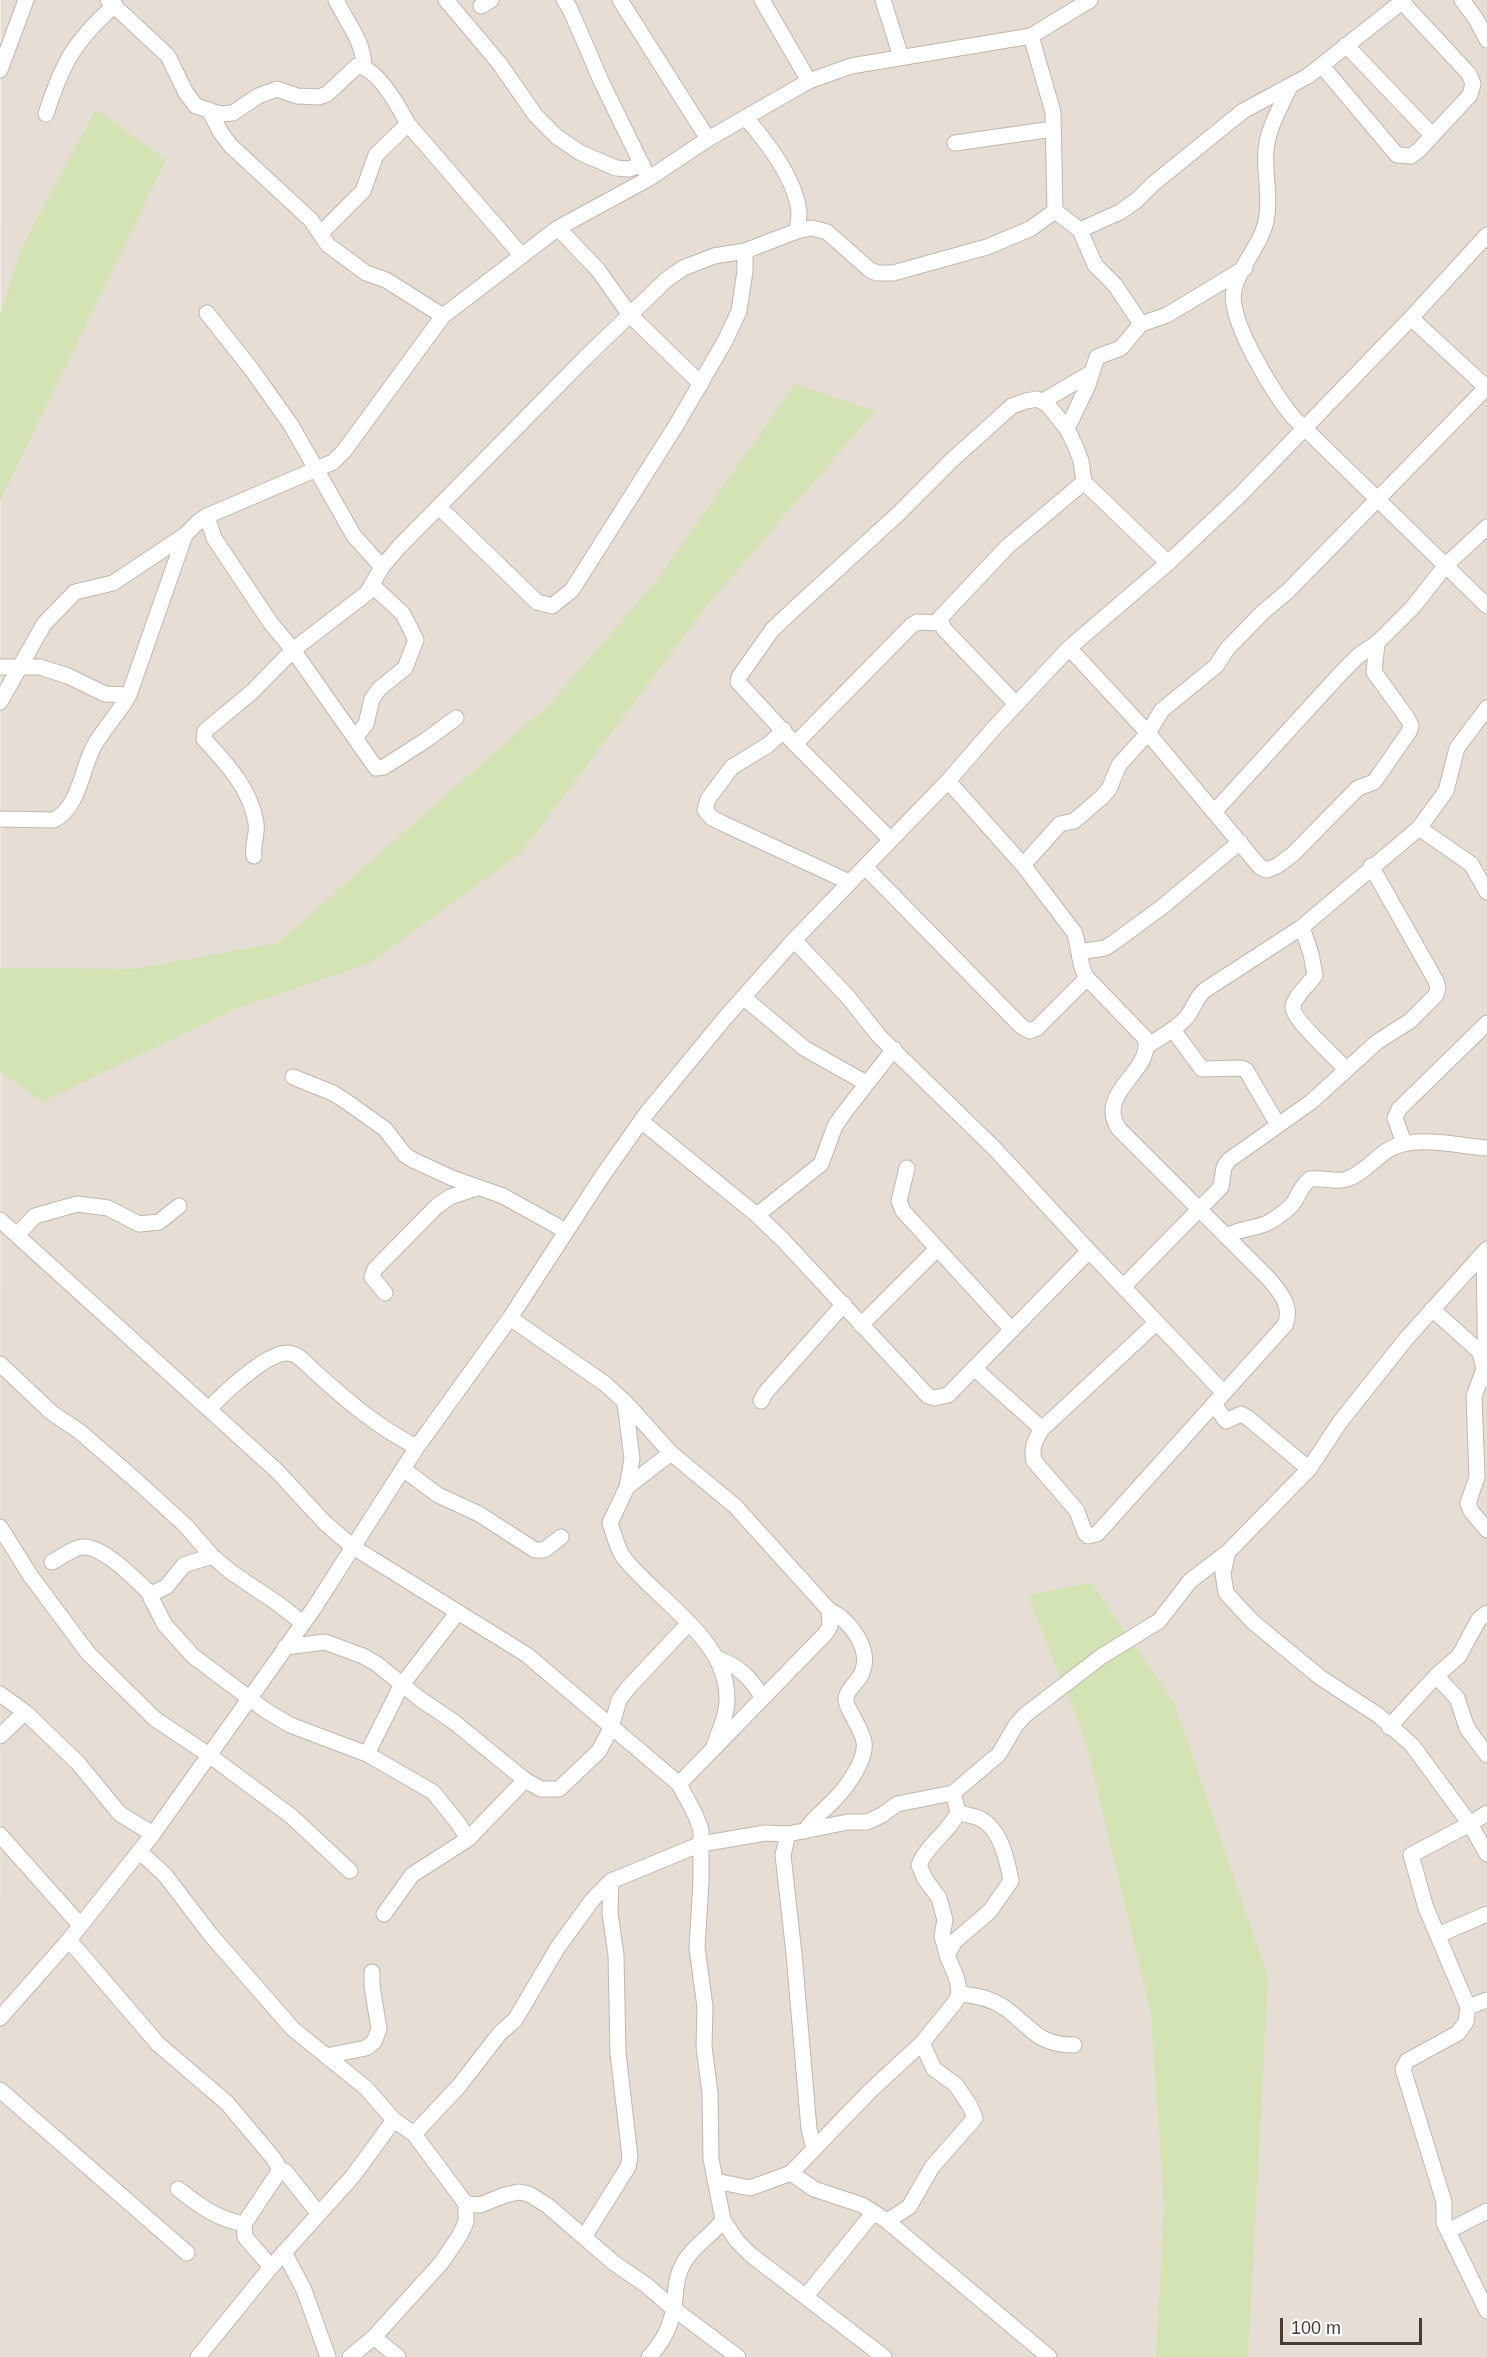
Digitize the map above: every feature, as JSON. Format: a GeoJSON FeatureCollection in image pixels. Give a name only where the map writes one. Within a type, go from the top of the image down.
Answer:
{"type":"FeatureCollection","features":[{"type":"Feature","properties":{"kind":"street"},"geometry":{"type":"LineString","coordinates":[[0,70],[26,0]]}},
{"type":"Feature","properties":{"kind":"street"},"geometry":{"type":"LineString","coordinates":[[336,0],[357,35],[363,52],[364,66]]}},
{"type":"Feature","properties":{"kind":"street"},"geometry":{"type":"LineString","coordinates":[[446,0],[499,63],[536,116],[557,137],[581,153],[616,168],[629,169],[642,164]]}},
{"type":"Feature","properties":{"kind":"street"},"geometry":{"type":"LineString","coordinates":[[564,0],[648,179]]}},
{"type":"Feature","properties":{"kind":"street"},"geometry":{"type":"LineString","coordinates":[[620,0],[708,139]]}},
{"type":"Feature","properties":{"kind":"street"},"geometry":{"type":"LineString","coordinates":[[762,0],[809,81]]}},
{"type":"Feature","properties":{"kind":"street"},"geometry":{"type":"LineString","coordinates":[[883,0],[901,57]]}},
{"type":"Feature","properties":{"kind":"street"},"geometry":{"type":"LineString","coordinates":[[0,702],[44,624],[75,592],[113,583],[185,535],[207,516],[333,462],[344,451],[443,316],[558,228],[648,179],[708,139],[809,81],[851,66],[1031,36],[1090,0]]}},
{"type":"Feature","properties":{"kind":"street"},"geometry":{"type":"LineString","coordinates":[[1461,0],[1476,19],[1487,40]]}},
{"type":"Feature","properties":{"kind":"street"},"geometry":{"type":"LineString","coordinates":[[1080,230],[1120,212],[1137,200],[1153,184],[1243,111],[1323,66],[1403,1],[1469,74],[1473,84],[1470,95],[1411,156],[1397,155],[1323,66]]}},
{"type":"Feature","properties":{"kind":"street"},"geometry":{"type":"LineString","coordinates":[[46,114],[57,77],[73,49],[111,3],[168,56],[186,93],[196,106],[220,114],[233,113],[258,96],[277,89],[297,96],[319,97],[327,94],[357,66],[364,66],[370,69],[399,106],[408,124],[522,256]]}},
{"type":"Feature","properties":{"kind":"street"},"geometry":{"type":"LineString","coordinates":[[1031,36],[1053,112],[1055,210],[1080,230],[1095,265],[1115,285],[1141,324]]}},
{"type":"Feature","properties":{"kind":"street"},"geometry":{"type":"LineString","coordinates":[[1346,45],[1432,135]]}},
{"type":"Feature","properties":{"kind":"street"},"geometry":{"type":"LineString","coordinates":[[1290,86],[1271,126],[1266,151],[1268,187],[1265,226],[1234,288],[1235,312],[1258,363],[1278,399],[1487,606]]}},
{"type":"Feature","properties":{"kind":"street"},"geometry":{"type":"LineString","coordinates":[[208,110],[231,146],[310,220],[328,245],[366,273],[386,280],[443,316]]}},
{"type":"Feature","properties":{"kind":"street"},"geometry":{"type":"LineString","coordinates":[[746,118],[769,146],[790,184],[799,212],[797,231]]}},
{"type":"Feature","properties":{"kind":"street"},"geometry":{"type":"LineString","coordinates":[[321,233],[363,191],[376,155],[408,124]]}},
{"type":"Feature","properties":{"kind":"street"},"geometry":{"type":"LineString","coordinates":[[955,143],[1053,129]]}},
{"type":"Feature","properties":{"kind":"street"},"geometry":{"type":"LineString","coordinates":[[254,856],[257,826],[252,804],[227,763],[204,739],[204,735],[253,691],[293,650],[367,593],[382,567],[438,507],[666,280],[683,268],[714,256],[745,251],[797,231],[812,228],[827,232],[870,270],[877,273],[893,273],[987,247],[1030,229],[1055,210]]}},
{"type":"Feature","properties":{"kind":"street"},"geometry":{"type":"LineString","coordinates":[[558,228],[598,270],[630,315],[701,384]]}},
{"type":"Feature","properties":{"kind":"street"},"geometry":{"type":"LineString","coordinates":[[0,2018],[69,1940],[153,1834],[303,1623],[417,1447],[510,1318],[641,1121],[743,998],[794,940],[948,781],[1069,648],[1168,562],[1240,495],[1411,318],[1487,235]]}},
{"type":"Feature","properties":{"kind":"street"},"geometry":{"type":"LineString","coordinates":[[438,507],[537,602],[552,606],[572,590],[677,424],[725,341],[739,311],[746,271],[745,251]]}},
{"type":"Feature","properties":{"kind":"street"},"geometry":{"type":"LineString","coordinates":[[1067,429],[1088,385],[1097,357],[1121,348],[1141,324],[1167,315],[1245,268]]}},
{"type":"Feature","properties":{"kind":"street"},"geometry":{"type":"LineString","coordinates":[[207,313],[291,424],[354,536],[382,567]]}},
{"type":"Feature","properties":{"kind":"street"},"geometry":{"type":"LineString","coordinates":[[1023,865],[1060,824],[1074,821],[1102,797],[1109,789],[1119,765],[1148,733],[1162,710],[1216,666],[1227,649],[1263,612],[1288,591],[1487,388],[1411,318]]}},
{"type":"Feature","properties":{"kind":"street"},"geometry":{"type":"LineString","coordinates":[[891,840],[795,744],[784,729],[738,682],[739,676],[772,630],[898,514],[934,476],[1012,406],[1026,401],[1043,401],[1091,373]]}},
{"type":"Feature","properties":{"kind":"street"},"geometry":{"type":"LineString","coordinates":[[1043,401],[1067,429],[1081,461],[1084,482],[1168,562]]}},
{"type":"Feature","properties":{"kind":"street"},"geometry":{"type":"LineString","coordinates":[[940,623],[943,614],[1008,546],[1084,482]]}},
{"type":"Feature","properties":{"kind":"street"},"geometry":{"type":"LineString","coordinates":[[207,516],[214,538],[270,622],[293,650],[372,764],[380,768],[426,740],[456,718]]}},
{"type":"Feature","properties":{"kind":"street"},"geometry":{"type":"LineString","coordinates":[[1215,811],[1342,672],[1358,656],[1377,644],[1413,608],[1446,565],[1487,527]]}},
{"type":"Feature","properties":{"kind":"street"},"geometry":{"type":"LineString","coordinates":[[0,819],[54,820],[71,803],[94,746],[129,695],[185,535]]}},
{"type":"Feature","properties":{"kind":"street"},"geometry":{"type":"LineString","coordinates":[[354,738],[366,724],[372,699],[379,689],[405,668],[416,640],[403,614],[372,585]]}},
{"type":"Feature","properties":{"kind":"street"},"geometry":{"type":"LineString","coordinates":[[795,744],[910,626],[917,622],[940,623],[1016,704]]}},
{"type":"Feature","properties":{"kind":"street"},"geometry":{"type":"LineString","coordinates":[[1069,648],[1148,733],[1263,870],[1277,866],[1293,854],[1358,788],[1374,782],[1411,726],[1403,710],[1374,672],[1377,644]]}},
{"type":"Feature","properties":{"kind":"street"},"geometry":{"type":"LineString","coordinates":[[0,667],[40,667],[68,676],[105,694],[129,695]]}},
{"type":"Feature","properties":{"kind":"street"},"geometry":{"type":"LineString","coordinates":[[1147,1046],[1173,1030],[1186,1018],[1195,1000],[1204,990],[1302,927],[1371,866],[1419,828],[1446,790],[1457,748],[1487,708]]}},
{"type":"Feature","properties":{"kind":"street"},"geometry":{"type":"LineString","coordinates":[[784,729],[768,745],[732,767],[708,799],[705,810],[722,823],[849,882]]}},
{"type":"Feature","properties":{"kind":"street"},"geometry":{"type":"LineString","coordinates":[[948,781],[1023,865],[1074,932],[1082,969],[1087,978],[1140,1033],[1147,1046],[1145,1054],[1116,1098],[1112,1112],[1113,1120],[1119,1129],[1279,1291],[1284,1300],[1288,1318],[1285,1325],[1092,1536],[1084,1533],[1077,1511],[1034,1461],[1032,1447],[1042,1429],[1156,1322]]}},
{"type":"Feature","properties":{"kind":"street"},"geometry":{"type":"LineString","coordinates":[[1419,828],[1471,864],[1487,892]]}},
{"type":"Feature","properties":{"kind":"street"},"geometry":{"type":"LineString","coordinates":[[1080,952],[1105,948],[1113,943],[1162,907],[1240,842]]}},
{"type":"Feature","properties":{"kind":"street"},"geometry":{"type":"LineString","coordinates":[[1123,1287],[1221,1187],[1224,1167],[1229,1160],[1311,1102],[1377,1042],[1410,1021],[1436,995],[1438,988],[1371,866]]}},
{"type":"Feature","properties":{"kind":"street"},"geometry":{"type":"LineString","coordinates":[[864,867],[1022,1027],[1030,1031],[1037,1028],[1087,978]]}},
{"type":"Feature","properties":{"kind":"street"},"geometry":{"type":"LineString","coordinates":[[1302,927],[1315,975],[1295,1002],[1294,1011],[1302,1026],[1346,1069]]}},
{"type":"Feature","properties":{"kind":"street"},"geometry":{"type":"LineString","coordinates":[[794,940],[849,997],[879,1036],[995,1149],[1156,1322],[1219,1398],[1226,1421],[1241,1414],[1309,1469]]}},
{"type":"Feature","properties":{"kind":"street"},"geometry":{"type":"LineString","coordinates":[[743,998],[804,1048],[866,1083]]}},
{"type":"Feature","properties":{"kind":"street"},"geometry":{"type":"LineString","coordinates":[[1404,1143],[1395,1118],[1399,1108],[1487,1023]]}},
{"type":"Feature","properties":{"kind":"street"},"geometry":{"type":"LineString","coordinates":[[1173,1030],[1202,1069],[1241,1068],[1246,1070],[1278,1125]]}},
{"type":"Feature","properties":{"kind":"street"},"geometry":{"type":"LineString","coordinates":[[757,1215],[821,1164],[835,1126],[894,1049]]}},
{"type":"Feature","properties":{"kind":"street"},"geometry":{"type":"LineString","coordinates":[[293,1077],[333,1093],[347,1102],[385,1129],[405,1155],[413,1160],[477,1188],[503,1196],[566,1231]]}},
{"type":"Feature","properties":{"kind":"street"},"geometry":{"type":"LineString","coordinates":[[641,1121],[757,1215],[804,1260],[861,1325],[928,1395],[934,1398],[948,1395],[1089,1251]]}},
{"type":"Feature","properties":{"kind":"street"},"geometry":{"type":"LineString","coordinates":[[1226,1237],[1238,1230],[1250,1229],[1269,1222],[1289,1209],[1305,1183],[1310,1179],[1338,1181],[1347,1179],[1384,1153],[1404,1143],[1444,1143],[1487,1148]]}},
{"type":"Feature","properties":{"kind":"street"},"geometry":{"type":"LineString","coordinates":[[907,1168],[900,1194],[900,1207],[1012,1330]]}},
{"type":"Feature","properties":{"kind":"street"},"geometry":{"type":"LineString","coordinates":[[385,1293],[372,1277],[375,1269],[437,1206],[450,1197],[477,1188]]}},
{"type":"Feature","properties":{"kind":"street"},"geometry":{"type":"LineString","coordinates":[[17,1235],[35,1216],[77,1204],[108,1208],[139,1224],[159,1222],[179,1206]]}},
{"type":"Feature","properties":{"kind":"street"},"geometry":{"type":"LineString","coordinates":[[0,1220],[277,1472],[315,1515],[353,1546],[527,1655],[679,1784],[701,1830],[697,1948],[705,2007],[704,2047],[710,2093],[711,2159],[723,2220],[737,2241],[751,2255],[884,2357]]}},
{"type":"Feature","properties":{"kind":"street"},"geometry":{"type":"LineString","coordinates":[[861,1325],[937,1249]]}},
{"type":"Feature","properties":{"kind":"street"},"geometry":{"type":"LineString","coordinates":[[414,2134],[459,2086],[501,2033],[515,2020],[558,1947],[593,1899],[611,1881],[701,1844],[765,1833],[788,1834],[848,1822],[867,1822],[897,1804],[954,1793],[999,1754],[1016,1725],[1025,1715],[1102,1656],[1159,1621],[1190,1581],[1228,1552],[1309,1469],[1340,1422],[1432,1309],[1485,1251]]}},
{"type":"Feature","properties":{"kind":"street"},"geometry":{"type":"LineString","coordinates":[[1485,1251],[1486,1378],[1474,1396],[1477,1477],[1468,1503],[1471,1511],[1487,1530]]}},
{"type":"Feature","properties":{"kind":"street"},"geometry":{"type":"LineString","coordinates":[[761,1401],[773,1384],[844,1304]]}},
{"type":"Feature","properties":{"kind":"street"},"geometry":{"type":"LineString","coordinates":[[1432,1309],[1480,1352],[1486,1378]]}},
{"type":"Feature","properties":{"kind":"street"},"geometry":{"type":"LineString","coordinates":[[510,1318],[604,1383],[625,1402],[671,1453],[735,1506],[829,1610],[837,1614],[858,1636],[866,1659],[862,1674],[846,1697],[846,1702],[859,1725],[865,1744],[861,1762],[838,1796],[810,1822],[805,1831]]}},
{"type":"Feature","properties":{"kind":"street"},"geometry":{"type":"LineString","coordinates":[[209,1409],[232,1384],[271,1358],[285,1352],[296,1354],[336,1391],[391,1434],[417,1447]]}},
{"type":"Feature","properties":{"kind":"street"},"geometry":{"type":"LineString","coordinates":[[0,1364],[52,1413],[79,1431],[140,1484],[186,1526],[212,1556],[303,1623]]}},
{"type":"Feature","properties":{"kind":"street"},"geometry":{"type":"LineString","coordinates":[[974,1368],[1042,1429]]}},
{"type":"Feature","properties":{"kind":"street"},"geometry":{"type":"LineString","coordinates":[[625,1402],[632,1459],[627,1487],[610,1523],[623,1557],[688,1624],[718,1659],[723,1670],[727,1698],[713,1749]]}},
{"type":"Feature","properties":{"kind":"street"},"geometry":{"type":"LineString","coordinates":[[627,1487],[671,1453]]}},
{"type":"Feature","properties":{"kind":"street"},"geometry":{"type":"LineString","coordinates":[[403,1469],[438,1495],[479,1514],[535,1550],[544,1550],[561,1537]]}},
{"type":"Feature","properties":{"kind":"street"},"geometry":{"type":"LineString","coordinates":[[0,1527],[30,1575],[88,1653],[155,1719],[209,1755],[291,1816],[350,1871]]}},
{"type":"Feature","properties":{"kind":"street"},"geometry":{"type":"LineString","coordinates":[[52,1562],[81,1547],[97,1550],[110,1558],[152,1595],[151,1598],[165,1625],[193,1656],[265,1710],[301,1731],[367,1754],[433,1792],[459,1823],[468,1839]]}},
{"type":"Feature","properties":{"kind":"street"},"geometry":{"type":"LineString","coordinates":[[1228,1552],[1223,1573],[1226,1593],[1253,1622],[1321,1678],[1378,1715],[1412,1745],[1470,1824],[1487,1854]]}},
{"type":"Feature","properties":{"kind":"street"},"geometry":{"type":"LineString","coordinates":[[152,1595],[166,1587],[184,1565],[212,1556]]}},
{"type":"Feature","properties":{"kind":"street"},"geometry":{"type":"LineString","coordinates":[[679,1784],[826,1633],[830,1626],[829,1610]]}},
{"type":"Feature","properties":{"kind":"street"},"geometry":{"type":"LineString","coordinates":[[367,1754],[401,1686],[458,1612]]}},
{"type":"Feature","properties":{"kind":"street"},"geometry":{"type":"LineString","coordinates":[[1389,1727],[1436,1676],[1463,1652],[1479,1618],[1487,1613]]}},
{"type":"Feature","properties":{"kind":"street"},"geometry":{"type":"LineString","coordinates":[[285,1647],[325,1642],[345,1647],[377,1664],[401,1686],[454,1722],[525,1780],[541,1789],[559,1789],[599,1751],[611,1728],[619,1700],[688,1624]]}},
{"type":"Feature","properties":{"kind":"street"},"geometry":{"type":"LineString","coordinates":[[718,1659],[731,1663],[750,1677],[763,1698]]}},
{"type":"Feature","properties":{"kind":"street"},"geometry":{"type":"LineString","coordinates":[[1436,1676],[1457,1698],[1467,1728],[1487,1755]]}},
{"type":"Feature","properties":{"kind":"street"},"geometry":{"type":"LineString","coordinates":[[0,1694],[25,1712],[78,1763],[120,1814],[153,1834]]}},
{"type":"Feature","properties":{"kind":"street"},"geometry":{"type":"LineString","coordinates":[[0,1736],[25,1712]]}},
{"type":"Feature","properties":{"kind":"street"},"geometry":{"type":"LineString","coordinates":[[384,1914],[412,1875],[468,1839],[525,1780]]}},
{"type":"Feature","properties":{"kind":"street"},"geometry":{"type":"LineString","coordinates":[[954,1793],[958,1812],[954,1821],[922,1857],[918,1865],[925,1880],[939,1898],[945,1920],[942,1936],[960,1994]]}},
{"type":"Feature","properties":{"kind":"street"},"geometry":{"type":"LineString","coordinates":[[947,1955],[955,1941],[990,1911],[1011,1881],[1006,1855],[992,1828],[978,1817],[958,1812]]}},
{"type":"Feature","properties":{"kind":"street"},"geometry":{"type":"LineString","coordinates":[[1487,1813],[1411,1855],[1426,1908],[1468,2007],[1466,2022],[1458,2033],[1407,2061],[1403,2069],[1444,2202],[1444,2223],[1487,2311]]}},
{"type":"Feature","properties":{"kind":"street"},"geometry":{"type":"LineString","coordinates":[[788,1834],[783,1855],[809,2129],[814,2149]]}},
{"type":"Feature","properties":{"kind":"street"},"geometry":{"type":"LineString","coordinates":[[0,1835],[80,1925]]}},
{"type":"Feature","properties":{"kind":"street"},"geometry":{"type":"LineString","coordinates":[[140,1851],[165,1875],[210,1934],[294,2029],[366,2088],[394,2120],[414,2134],[466,2204],[466,2222],[442,2262],[374,2337],[350,2357]]}},
{"type":"Feature","properties":{"kind":"street"},"geometry":{"type":"LineString","coordinates":[[584,2236],[627,2167],[630,2157],[618,2053],[616,1955],[610,1912],[611,1881]]}},
{"type":"Feature","properties":{"kind":"street"},"geometry":{"type":"LineString","coordinates":[[1438,1935],[1487,1914]]}},
{"type":"Feature","properties":{"kind":"street"},"geometry":{"type":"LineString","coordinates":[[69,1940],[158,2044],[227,2103],[274,2159],[279,2170]]}},
{"type":"Feature","properties":{"kind":"street"},"geometry":{"type":"LineString","coordinates":[[326,2056],[366,2048],[374,2042],[379,2029],[372,1972]]}},
{"type":"Feature","properties":{"kind":"street"},"geometry":{"type":"LineString","coordinates":[[715,2181],[750,2188],[791,2173],[870,2091],[922,2043],[960,1994]]}},
{"type":"Feature","properties":{"kind":"street"},"geometry":{"type":"LineString","coordinates":[[960,1994],[977,1995],[1004,2007],[1036,2035],[1061,2044],[1074,2044]]}},
{"type":"Feature","properties":{"kind":"street"},"geometry":{"type":"LineString","coordinates":[[1468,2007],[1487,2000]]}},
{"type":"Feature","properties":{"kind":"street"},"geometry":{"type":"LineString","coordinates":[[887,2221],[909,2207],[932,2167],[975,2118],[956,2085],[934,2069],[922,2043]]}},
{"type":"Feature","properties":{"kind":"street"},"geometry":{"type":"LineString","coordinates":[[0,2090],[187,2253]]}},
{"type":"Feature","properties":{"kind":"street"},"geometry":{"type":"LineString","coordinates":[[198,2357],[271,2267],[353,2176],[394,2120]]}},
{"type":"Feature","properties":{"kind":"street"},"geometry":{"type":"LineString","coordinates":[[279,2170],[285,2171],[318,2213]]}},
{"type":"Feature","properties":{"kind":"street"},"geometry":{"type":"LineString","coordinates":[[271,2267],[245,2237],[244,2224],[279,2170]]}},
{"type":"Feature","properties":{"kind":"street"},"geometry":{"type":"LineString","coordinates":[[791,2173],[814,2189],[862,2205],[887,2221],[1049,2357]]}},
{"type":"Feature","properties":{"kind":"street"},"geometry":{"type":"LineString","coordinates":[[178,2190],[208,2213],[244,2224]]}},
{"type":"Feature","properties":{"kind":"street"},"geometry":{"type":"LineString","coordinates":[[466,2204],[480,2205],[505,2194],[519,2192],[529,2194],[548,2206],[615,2263],[738,2357]]}},
{"type":"Feature","properties":{"kind":"street"},"geometry":{"type":"LineString","coordinates":[[1448,2231],[1487,2211]]}},
{"type":"Feature","properties":{"kind":"street"},"geometry":{"type":"LineString","coordinates":[[806,2296],[874,2212]]}},
{"type":"Feature","properties":{"kind":"street"},"geometry":{"type":"LineString","coordinates":[[649,2357],[663,2339],[674,2309],[676,2280],[681,2266],[723,2220]]}},
{"type":"Feature","properties":{"kind":"street"},"geometry":{"type":"LineString","coordinates":[[284,2252],[307,2299],[328,2357]]}},
{"type":"Feature","properties":{"kind":"street"},"geometry":{"type":"LineString","coordinates":[[374,2337],[398,2357]]}},
{"type":"Feature","properties":{"kind":"shaded area"},"geometry":{"type":"Polygon","coordinates":[[[1,0],[1487,0],[1487,2357],[0,2357],[1,0]]]}},
{"type":"Feature","properties":{"kind":"green space"},"geometry":{"type":"Polygon","coordinates":[[[96,109],[166,160],[0,501],[0,315],[23,245],[96,109]]]}},
{"type":"Feature","properties":{"kind":"green space"},"geometry":{"type":"Polygon","coordinates":[[[795,384],[875,411],[708,604],[521,853],[370,963],[235,1009],[42,1102],[0,1071],[0,968],[134,969],[278,943],[549,705],[658,579],[795,384]]]}},
{"type":"Feature","properties":{"kind":"green space"},"geometry":{"type":"Polygon","coordinates":[[[1091,1582],[1174,1703],[1268,1977],[1248,2357],[1156,2357],[1164,2206],[1151,2014],[1085,1739],[1028,1596],[1091,1582]]]}}]}
